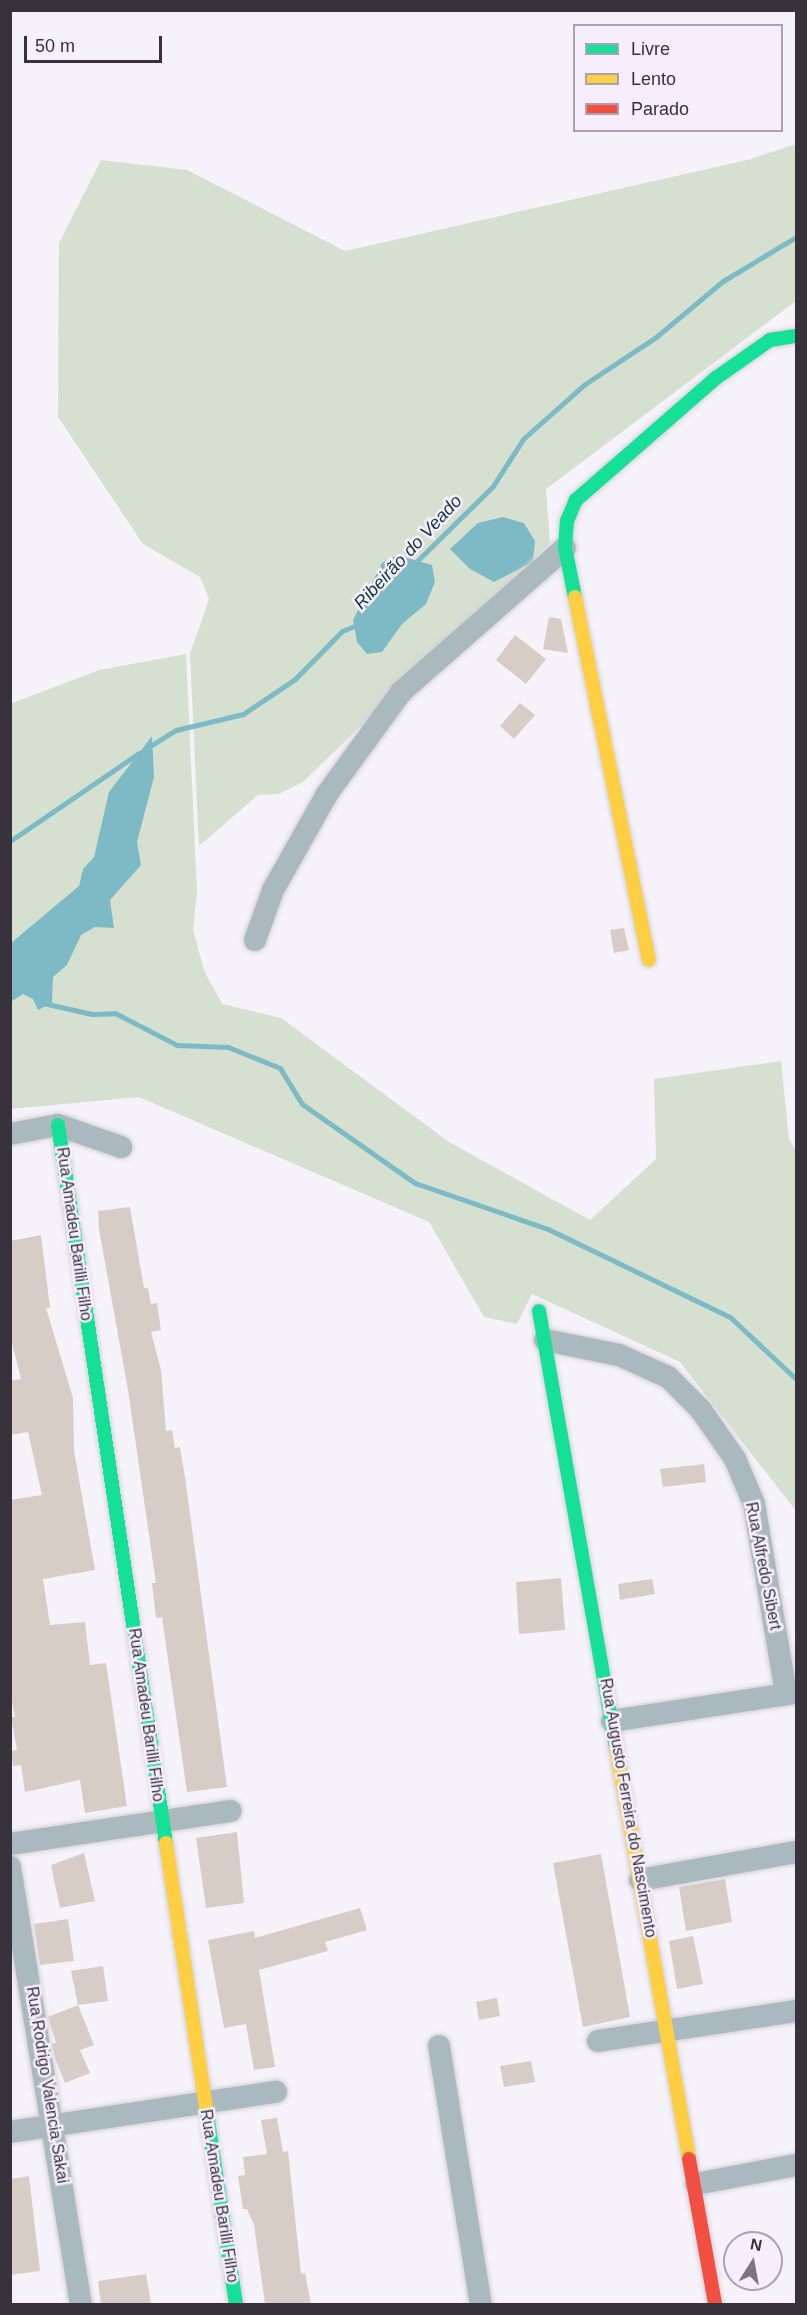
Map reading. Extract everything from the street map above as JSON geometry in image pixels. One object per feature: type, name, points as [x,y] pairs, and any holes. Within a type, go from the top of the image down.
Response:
[{"type":"street","points":[[649,960],[565,548],[567,521],[576,500],[716,378],[770,340],[796,336]]},
{"type":"street","points":[[255,940],[273,890],[327,794],[401,692],[565,548]]},
{"type":"street","points":[[10,1134],[58,1125],[121,1147]]},
{"type":"street","name":"Rua Amadeu Barilli Filho","points":[[58,1125],[236,2304]]},
{"type":"street","name":"Rua Augusto Ferreira do Nascimento","points":[[539,1311],[640,1880],[670,2032],[715,2304]]},
{"type":"street","name":"Rua Alfredo Sibert","points":[[545,1340],[619,1355],[668,1377],[701,1410],[729,1451],[754,1504],[791,1694]]},
{"type":"street","points":[[612,1721],[791,1694]]},
{"type":"street","points":[[10,1844],[231,1811]]},
{"type":"street","points":[[640,1880],[796,1852]]},
{"type":"street","name":"Rua Rodrigo Valencia Sakai","points":[[10,1867],[55,2127],[81,2304]]},
{"type":"street","points":[[598,2041],[670,2032],[796,2011]]},
{"type":"street","points":[[439,2046],[481,2304]]},
{"type":"street","points":[[10,2132],[276,2092]]},
{"type":"street","points":[[696,2184],[796,2165]]},
{"type":"green space","points":[[796,144],[796,301],[546,489],[550,543],[303,782],[279,794],[258,795],[199,846],[190,654],[209,599],[200,577],[143,544],[58,417],[59,243],[101,160],[187,170],[345,251],[747,160]]},
{"type":"green space","points":[[186,654],[197,892],[193,930],[204,970],[222,1004],[281,1018],[449,1142],[590,1220],[656,1159],[654,1079],[781,1061],[789,1139],[796,1151],[796,1511],[680,1362],[532,1294],[517,1324],[484,1317],[429,1222],[139,1097],[11,1109],[10,704],[99,670]]},
{"type":"water","points":[[503,517],[524,523],[535,541],[533,562],[494,582],[470,569],[450,549],[478,523]]},
{"type":"water","points":[[397,555],[432,565],[435,582],[426,604],[402,624],[382,652],[367,654],[357,642],[353,620],[382,563]]},
{"type":"water","points":[[152,736],[154,777],[137,842],[141,865],[110,900],[114,928],[95,927],[81,935],[67,965],[53,977],[52,1003],[38,1010],[33,999],[23,994],[12,1001],[11,943],[79,886],[83,869],[94,857],[109,792]]},
{"type":"building","points":[[549,617],[561,619],[568,653],[543,649]]},
{"type":"building","points":[[515,635],[546,659],[526,684],[496,660]]},
{"type":"building","points":[[520,703],[535,715],[514,739],[500,726]]},
{"type":"building","points":[[624,928],[629,950],[614,953],[610,930]]},
{"type":"building","points":[[130,1207],[144,1288],[148,1288],[151,1304],[157,1303],[161,1330],[151,1332],[161,1370],[166,1431],[172,1430],[175,1448],[180,1447],[227,1787],[187,1792],[162,1617],[156,1618],[152,1583],[156,1583],[128,1390],[99,1229],[98,1211]]},
{"type":"building","points":[[41,1235],[50,1308],[46,1308],[73,1398],[74,1451],[95,1570],[43,1579],[50,1625],[85,1622],[90,1665],[106,1663],[127,1806],[85,1813],[80,1780],[25,1792],[21,1765],[13,1766],[11,1751],[17,1750],[11,1717],[15,1717],[10,1690],[10,1500],[42,1495],[28,1432],[10,1435],[10,1381],[21,1379],[10,1335],[10,1241]]},
{"type":"building","points":[[704,1464],[706,1482],[663,1487],[660,1469]]},
{"type":"building","points":[[561,1578],[565,1630],[519,1634],[516,1582]]},
{"type":"building","points":[[652,1579],[655,1594],[620,1600],[618,1584]]},
{"type":"building","points":[[237,1832],[244,1903],[206,1908],[196,1838]]},
{"type":"building","points":[[84,1853],[95,1901],[60,1908],[51,1865]]},
{"type":"building","points":[[601,1854],[630,2017],[583,2027],[553,1863]]},
{"type":"building","points":[[725,1879],[732,1922],[686,1931],[679,1887]]},
{"type":"building","points":[[360,1908],[367,1930],[325,1942],[328,1951],[259,1970],[275,2067],[254,2070],[246,2024],[224,2028],[208,1940],[254,1931],[255,1938]]},
{"type":"building","points":[[68,1919],[74,1961],[40,1965],[34,1924]]},
{"type":"building","points":[[693,1936],[703,1984],[677,1989],[669,1941]]},
{"type":"building","points":[[103,1966],[108,2001],[78,2005],[71,1971]]},
{"type":"building","points":[[497,1998],[500,2016],[479,2020],[476,2002]]},
{"type":"building","points":[[78,2005],[94,2045],[80,2050],[90,2073],[65,2083],[55,2058],[52,2044],[56,2043],[48,2017]]},
{"type":"building","points":[[531,2061],[535,2082],[504,2087],[500,2066]]},
{"type":"building","points":[[277,2118],[283,2152],[288,2151],[301,2274],[305,2273],[311,2304],[265,2304],[254,2225],[247,2209],[243,2209],[238,2176],[245,2175],[243,2157],[267,2154],[261,2120]]},
{"type":"building","points":[[29,2176],[40,2271],[10,2275],[10,2179]]},
{"type":"building","points":[[146,2274],[151,2304],[101,2304],[98,2281]]},
{"type":"waterway","name":"Ribeirão do Veado","points":[[416,562],[493,486],[523,439],[585,384],[656,337],[723,281],[796,237]]},
{"type":"waterway","name":"Ribeirão do Veado","points":[[147,748],[176,730],[243,714],[295,679],[342,631],[359,624]]},
{"type":"waterway","name":"Ribeirão do Veado","points":[[10,841],[139,753]]},
{"type":"waterway","points":[[43,1003],[92,1014],[115,1013],[177,1045],[228,1047],[280,1068],[302,1104],[415,1183],[548,1229],[730,1317],[796,1379]]},
{"type":"traffic: fast","points":[[575,597],[565,548],[567,521],[576,500],[716,378],[770,340],[796,336]]},
{"type":"traffic: fast","points":[[58,1125],[166,1843]]},
{"type":"traffic: fast","points":[[539,1311],[616,1748]]},
{"type":"traffic: fast","points":[[206,2108],[236,2304]]},
{"type":"traffic: slow","points":[[575,597],[649,960]]},
{"type":"traffic: slow","points":[[616,1748],[689,2159]]},
{"type":"traffic: slow","points":[[166,1843],[206,2108]]},
{"type":"traffic: jam","points":[[689,2159],[715,2304]]}]
